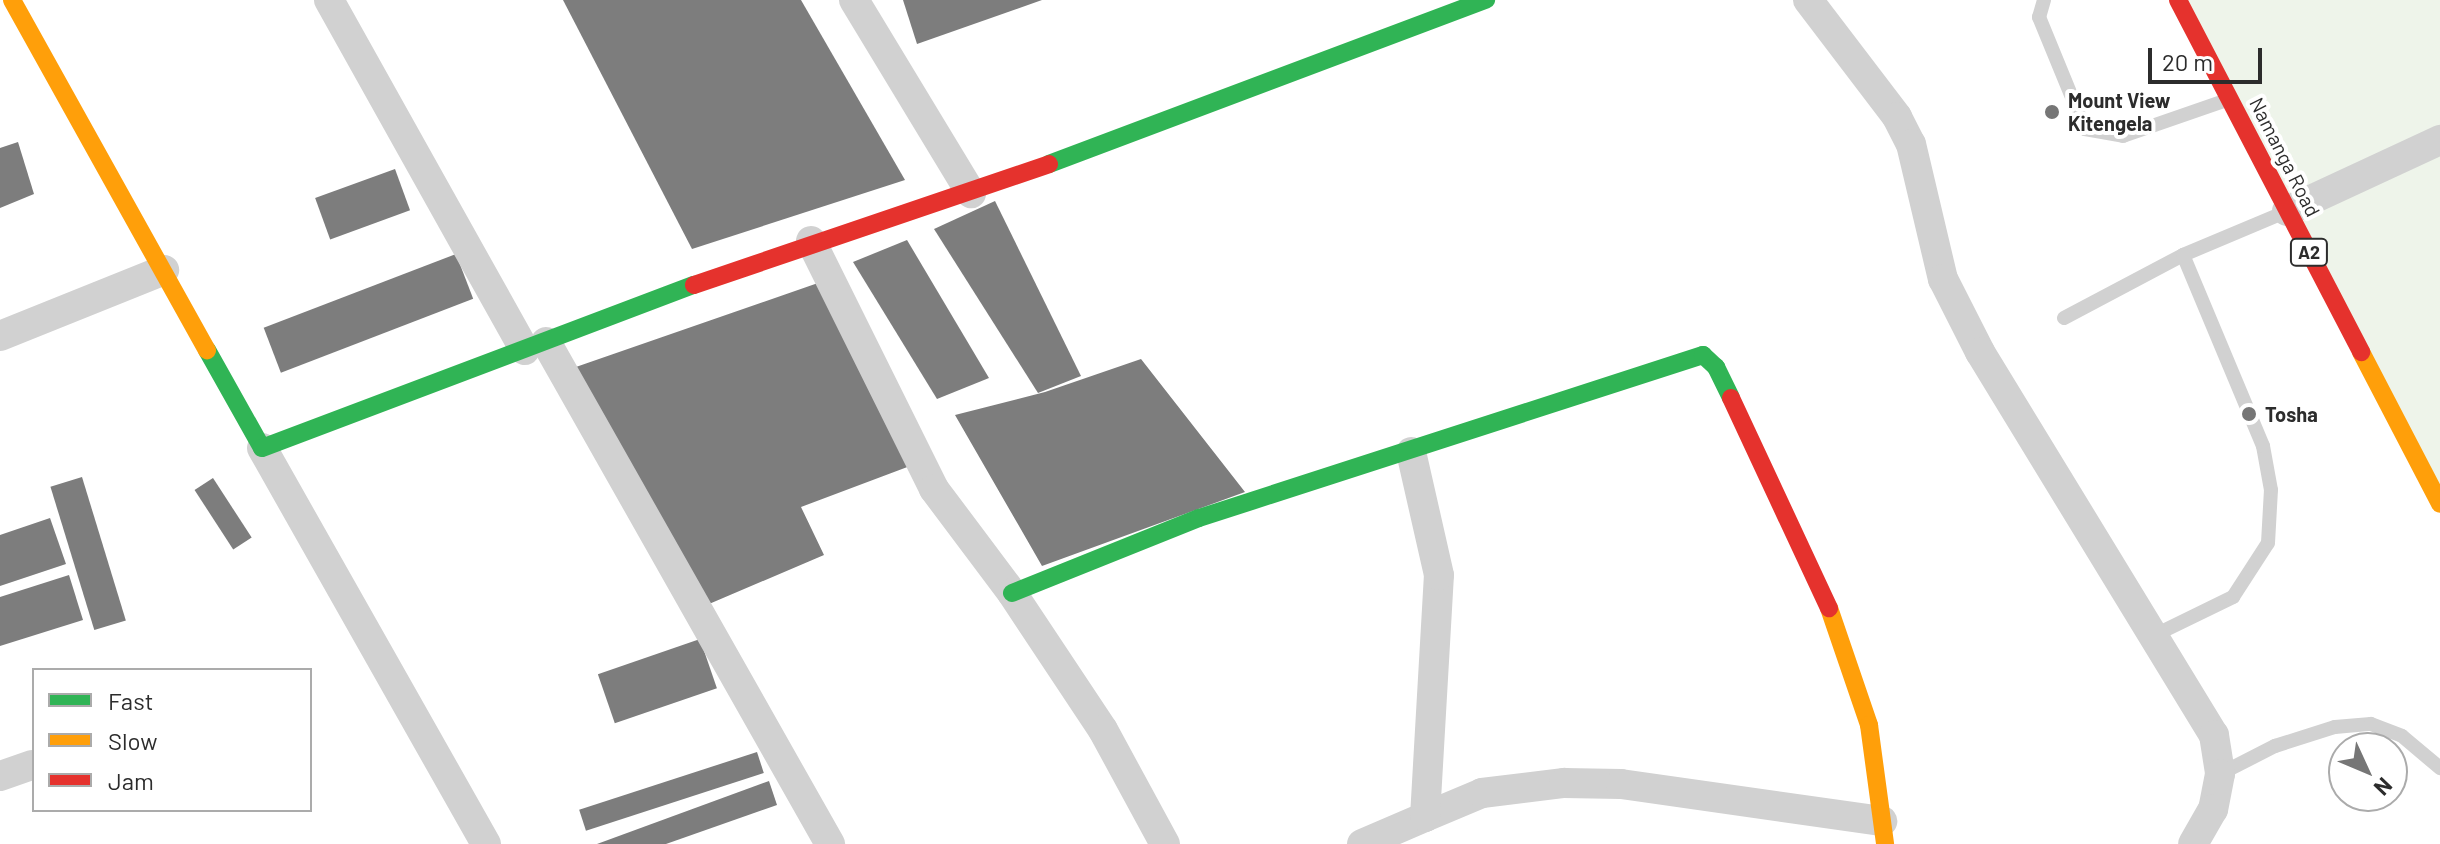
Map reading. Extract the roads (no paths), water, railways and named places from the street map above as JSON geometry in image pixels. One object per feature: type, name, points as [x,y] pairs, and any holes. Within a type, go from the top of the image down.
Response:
[{"type":"main road","points":[[12,0],[262,448],[811,241],[971,193],[1434,9],[1486,0]]},
{"type":"main road","name":"Namanga Road","points":[[2178,0],[2440,504]]},
{"type":"main road","points":[[1012,593],[1199,518],[1411,452],[1692,355],[1710,359],[1838,626],[1869,725],[1883,833]]},
{"type":"street","points":[[329,0],[830,844]]},
{"type":"street","points":[[854,0],[971,193]]},
{"type":"street","points":[[1808,0],[1897,117],[1911,144],[1943,279],[1980,352],[2214,735],[2220,774],[2213,809],[2193,844]]},
{"type":"street","points":[[2287,211],[2440,140]]},
{"type":"street","points":[[811,241],[934,489],[1012,593],[1103,730],[1165,844]]},
{"type":"street","points":[[0,336],[164,270]]},
{"type":"street","points":[[262,448],[486,844]]},
{"type":"street","points":[[1411,452],[1439,575],[1425,817]]},
{"type":"street","points":[[0,776],[32,765]]},
{"type":"street","points":[[1362,844],[1482,793],[1564,783],[1621,784],[1883,833]]},
{"type":"lane","points":[[2044,0],[2039,17],[2085,129],[2123,136],[2231,99]]},
{"type":"lane","points":[[2064,318],[2183,255],[2287,211]]},
{"type":"lane","points":[[2155,635],[2233,597],[2268,543],[2271,490],[2263,446],[2183,255]]},
{"type":"lane","points":[[2220,774],[2275,746],[2335,727],[2371,724],[2402,736],[2440,768]]},
{"type":"place","name":"Mount View Kitengela","points":[[2052,112]]},
{"type":"place","name":"Tosha","points":[[2249,414]]}]
